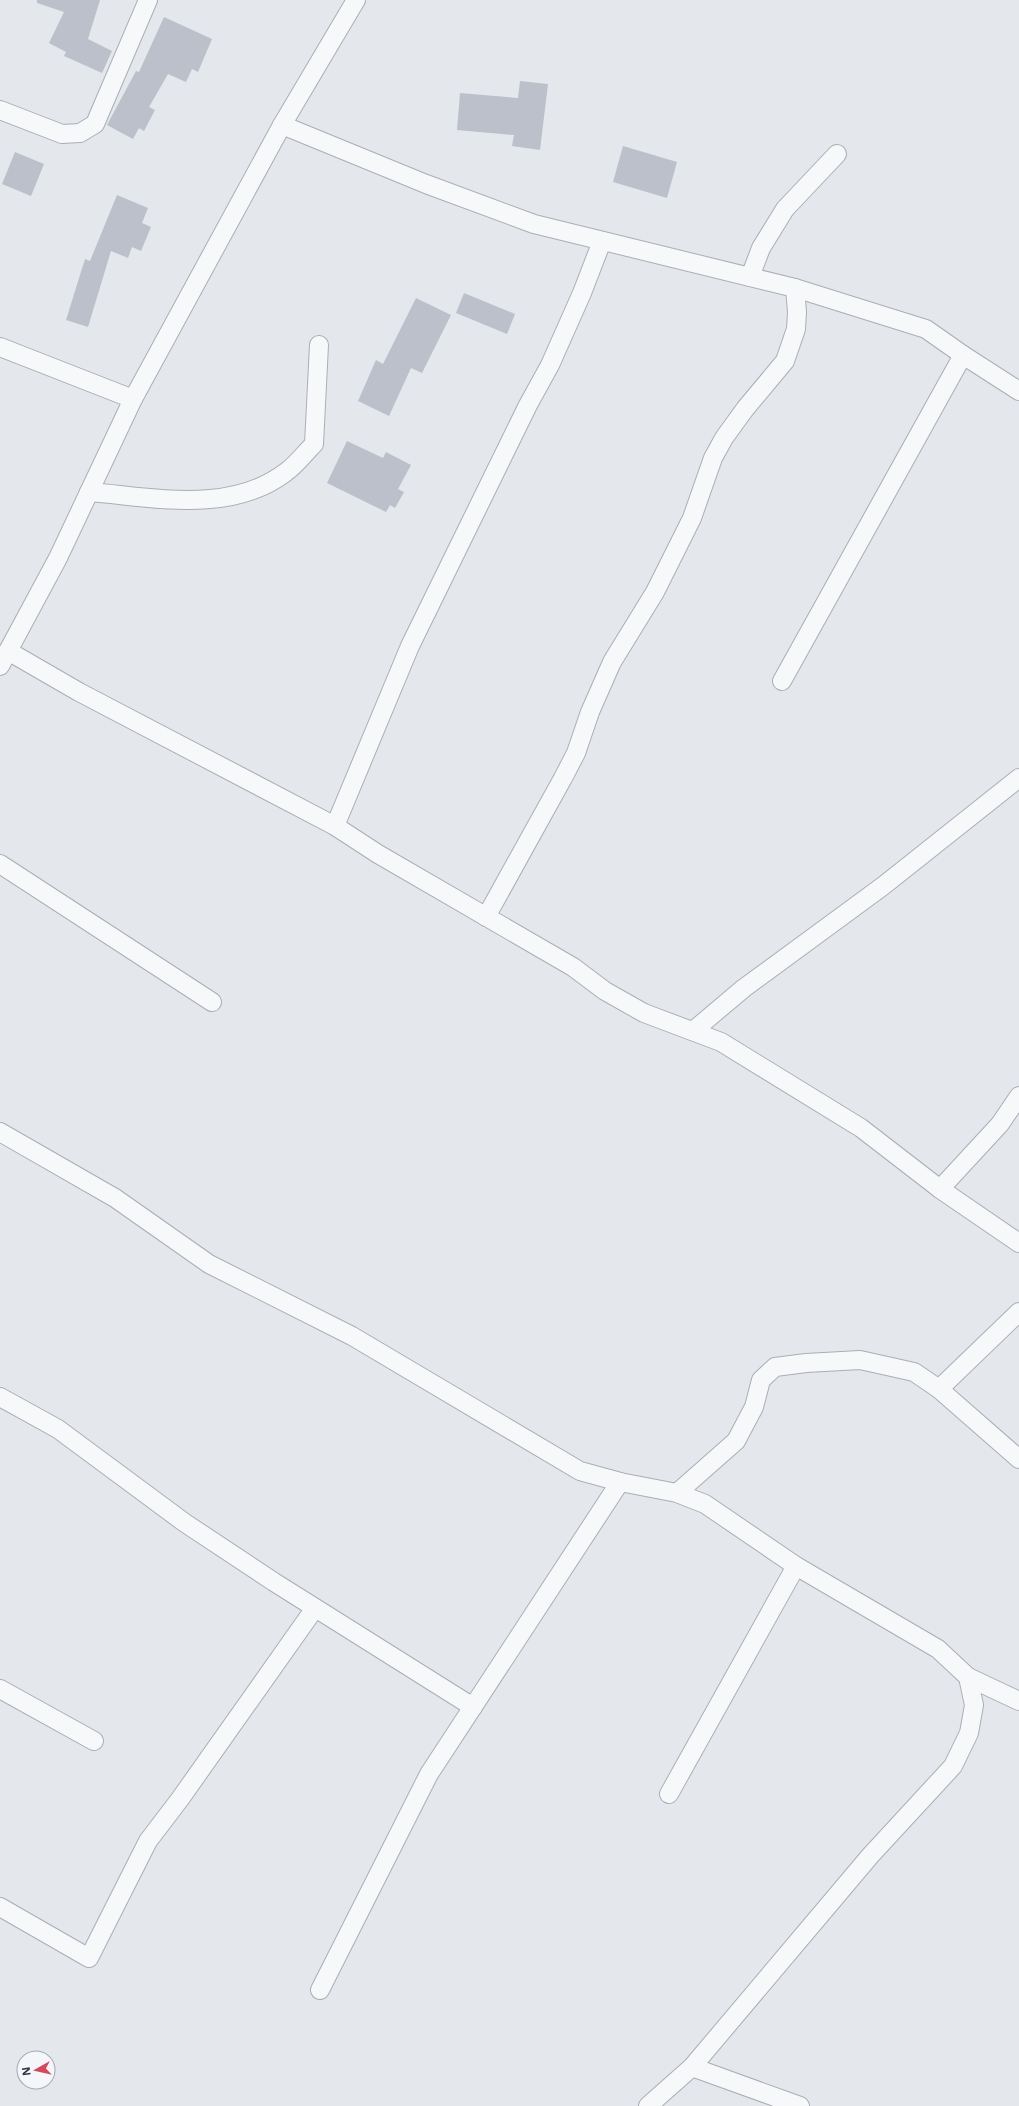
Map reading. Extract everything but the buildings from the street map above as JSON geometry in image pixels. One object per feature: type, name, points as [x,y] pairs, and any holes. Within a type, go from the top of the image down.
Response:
[{"type":"street","points":[[0,110],[62,134],[80,133],[94,124],[148,0]]},
{"type":"street","points":[[356,0],[282,125],[133,399],[58,558],[4,658],[86,696],[335,826],[573,968],[605,991],[644,1013],[721,1042],[861,1128],[940,1189],[1019,1243]]},
{"type":"street","points":[[282,125],[507,215],[534,224],[795,288],[926,329],[963,356],[1019,391]]},
{"type":"street","points":[[750,277],[761,248],[785,209],[837,154]]},
{"type":"street","points":[[335,826],[410,646],[528,405],[550,365],[582,293],[602,241]]},
{"type":"street","points":[[486,917],[566,772],[612,662],[654,592],[692,518],[705,479],[720,445],[745,409],[785,361],[796,329],[797,312],[795,288]]},
{"type":"street","points":[[89,492],[202,501],[252,491],[286,472],[314,444],[319,345]]},
{"type":"street","points":[[0,347],[133,399]]},
{"type":"street","points":[[782,681],[963,356]]},
{"type":"street","points":[[693,1031],[744,988],[883,886],[1019,778]]},
{"type":"street","points":[[0,864],[212,1002]]},
{"type":"street","points":[[940,1189],[1000,1124],[1019,1096]]},
{"type":"street","points":[[0,1132],[114,1198],[209,1264],[352,1336],[580,1471],[620,1482],[677,1493],[705,1504],[796,1566],[938,1649],[968,1677],[1019,1701]]},
{"type":"street","points":[[939,1389],[1019,1312]]},
{"type":"street","points":[[677,1493],[736,1441],[754,1407],[761,1380],[775,1367],[806,1363],[860,1360],[914,1372],[939,1389],[1019,1459]]},
{"type":"street","points":[[0,1397],[58,1429],[186,1523],[315,1608],[473,1707]]},
{"type":"street","points":[[320,1990],[429,1774],[620,1482]]},
{"type":"street","points":[[669,1794],[796,1566]]},
{"type":"street","points":[[0,1907],[89,1958],[148,1841],[180,1799],[315,1608]]},
{"type":"street","points":[[648,2106],[692,2067],[870,1856],[952,1766],[970,1733],[974,1705],[968,1677]]},
{"type":"street","points":[[0,1689],[94,1741]]},
{"type":"street","points":[[692,2067],[800,2106]]}]
